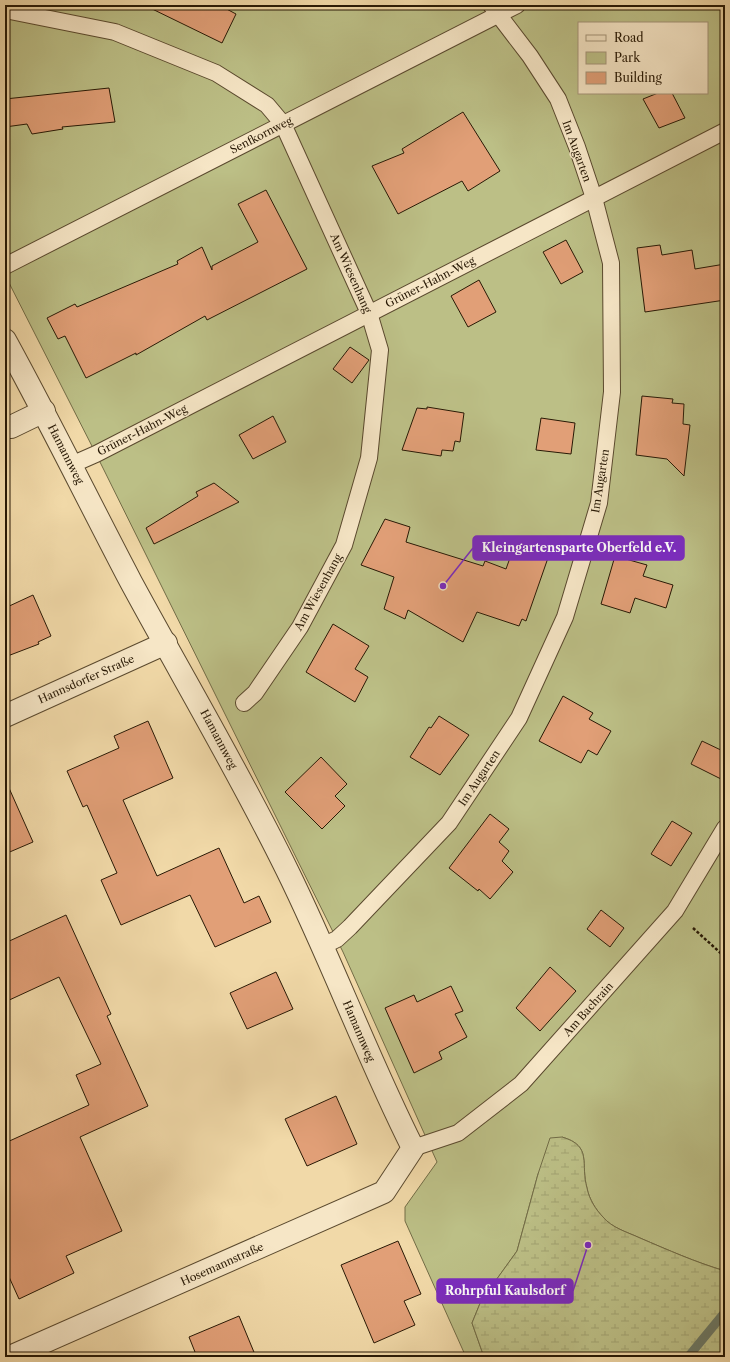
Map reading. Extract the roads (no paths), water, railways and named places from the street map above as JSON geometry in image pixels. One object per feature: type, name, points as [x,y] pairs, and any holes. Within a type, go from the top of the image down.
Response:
[{"type":"street","name":"Hamannweg","points":[[5,340],[44,411],[132,583],[212,725],[287,870],[323,946],[390,1103],[413,1148]]},
{"type":"street","points":[[5,425],[11,427],[44,411]]},
{"type":"street","name":"Hannsdorfer Straße","points":[[5,716],[166,643]]},
{"type":"street","name":"Hosemannstraße","points":[[10,1357],[384,1192],[413,1148]]},
{"type":"lane","name":"Senfkornweg","points":[[5,266],[283,124],[496,9],[517,5]]},
{"type":"lane","name":"Im Augarten","points":[[323,946],[337,939],[350,928],[448,823],[519,718],[565,617],[599,503],[612,392],[611,263],[594,198],[577,147],[558,100],[530,56],[496,9]]},
{"type":"lane","name":"Am Wiesenhang","points":[[5,10],[115,32],[216,73],[267,105],[283,124],[369,313],[380,350],[369,458],[344,545],[300,627],[256,693],[244,703]]},
{"type":"lane","name":"Grüner-Hahn-Weg","points":[[71,465],[96,454],[725,131]]},
{"type":"lane","name":"Am Bachrain","points":[[413,1148],[458,1133],[520,1084],[675,911],[725,828]]},
{"type":"waterway","points":[[688,1357],[725,1312]]},
{"type":"place","name":"Kleingartensparte Oberfeld e.V.","points":[[443,586]]},
{"type":"place","name":"Rohrpful Kaulsdorf","points":[[588,1245]]}]
